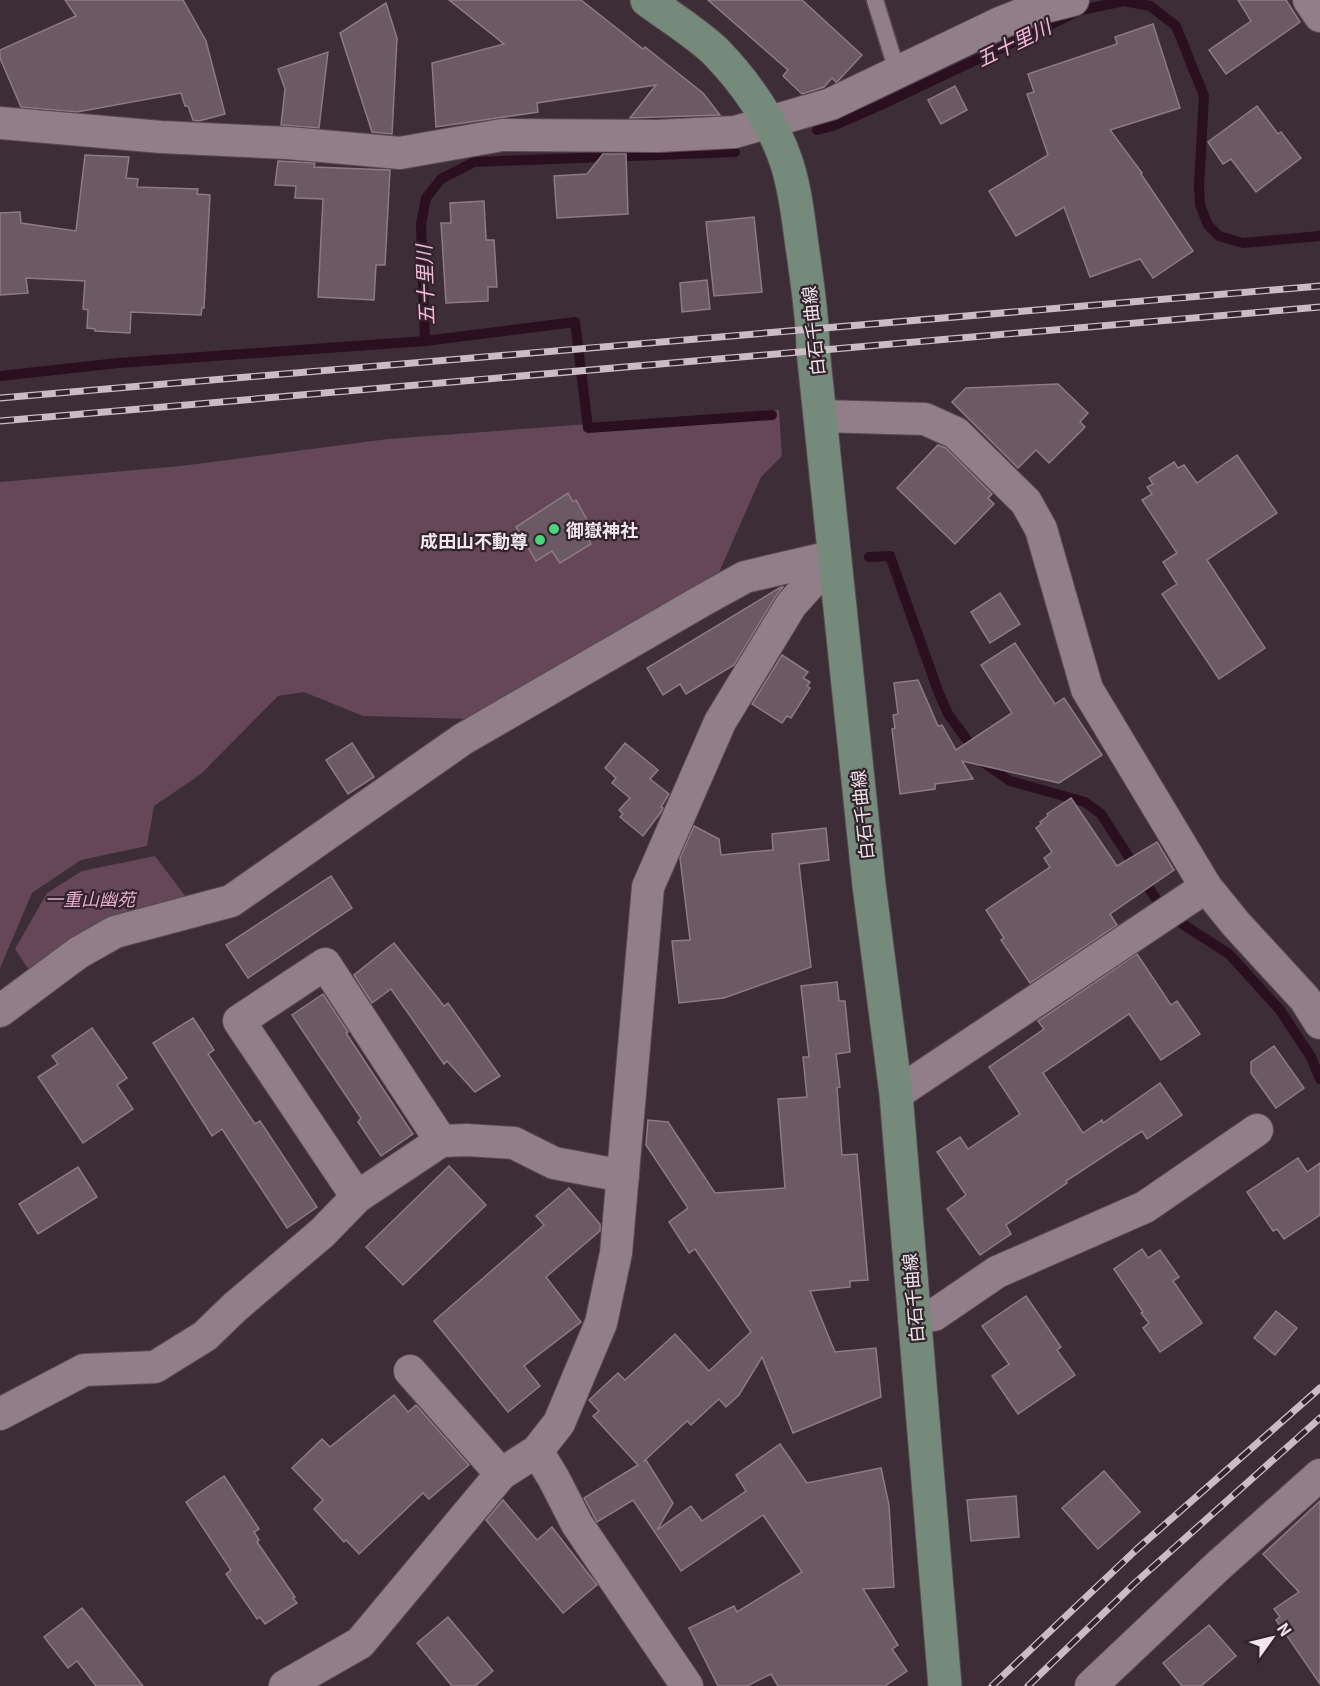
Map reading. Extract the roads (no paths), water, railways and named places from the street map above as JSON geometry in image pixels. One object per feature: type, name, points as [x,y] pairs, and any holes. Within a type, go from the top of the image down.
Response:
[{"type":"main road","name":"白石千曲線","points":[[647,0],[715,51],[745,86],[769,122],[787,164],[796,203],[813,328],[820,416],[869,885],[896,1094],[945,1686]]},
{"type":"street","points":[[0,123],[161,137],[288,143],[400,153],[502,135],[658,135],[735,132],[831,104],[1000,23],[1033,10],[1073,0]]},
{"type":"street","points":[[1309,0],[1320,16]]},
{"type":"street","points":[[820,416],[925,419],[956,434],[1026,502],[1041,529],[1087,689],[1206,887],[1236,924],[1305,999],[1320,1023]]},
{"type":"street","points":[[0,1011],[78,953],[115,932],[231,901],[463,739],[705,599],[746,578],[835,556]]},
{"type":"street","points":[[285,1686],[360,1643],[501,1474],[537,1451],[559,1423],[601,1323],[616,1253],[648,887],[720,722],[791,605],[835,556]]},
{"type":"street","points":[[896,1094],[1206,887]]},
{"type":"street","points":[[357,1197],[239,1021],[324,964],[441,1141]]},
{"type":"street","points":[[914,1318],[934,1315],[997,1272],[1146,1207],[1257,1130]]},
{"type":"street","points":[[0,1414],[84,1370],[155,1367],[205,1336],[235,1307],[322,1233],[357,1197],[441,1141],[514,1143],[554,1163],[623,1176]]},
{"type":"street","points":[[410,1371],[501,1474]]},
{"type":"street","points":[[537,1451],[577,1524],[687,1686]]},
{"type":"street","points":[[1091,1686],[1218,1566],[1320,1475]]},
{"type":"lane","points":[[875,0],[897,71]]},
{"type":"waterway","name":"五十里川","points":[[817,130],[833,126],[881,105],[1081,10],[1124,1],[1150,6],[1176,26],[1204,96],[1199,186],[1200,205],[1208,225],[1219,236],[1243,243],[1320,236]]},
{"type":"waterway","name":"五十里川","points":[[0,376],[118,363],[425,341],[421,224],[426,198],[441,179],[474,162],[735,152]]},
{"type":"waterway","points":[[425,341],[575,322],[588,428],[772,415]]},
{"type":"waterway","points":[[869,557],[890,556],[948,714],[984,763],[1010,781],[1085,802],[1101,814],[1158,902],[1181,923],[1229,954],[1280,1010],[1311,1057],[1320,1079]]},
{"type":"railway","points":[[0,398],[1320,286]]},
{"type":"railway","points":[[0,421],[1320,307]]},
{"type":"railway","points":[[992,1686],[1137,1549],[1320,1388]]},
{"type":"railway","points":[[1028,1686],[1136,1582],[1320,1418]]},
{"type":"place","name":"御嶽神社","points":[[554,529]]},
{"type":"place","name":"成田山不動尊","points":[[540,540]]},
{"type":"park label","name":"一重山幽苑","points":[[90,898]]}]
